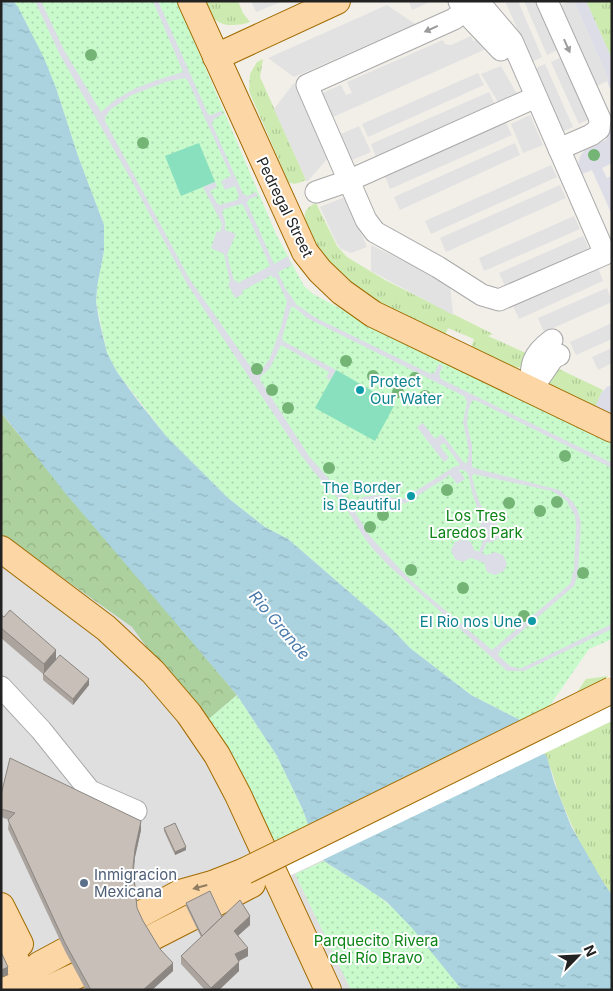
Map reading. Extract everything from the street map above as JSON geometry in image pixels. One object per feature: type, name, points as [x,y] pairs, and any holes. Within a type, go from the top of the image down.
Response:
[{"type":"main road","name":"Pedregal Street","points":[[191,1],[304,252],[320,272],[342,292],[373,314],[612,429]]},
{"type":"main road","points":[[216,57],[337,1]]},
{"type":"main road","points":[[1,549],[106,628],[153,672],[189,714],[217,755],[238,795],[328,990]]},
{"type":"main road","points":[[214,904],[249,877],[612,690]]},
{"type":"main road","points":[[137,916],[180,893],[212,884],[249,877],[612,708]]},
{"type":"main road","points":[[1,906],[30,984]]},
{"type":"main road","points":[[149,939],[192,917]]},
{"type":"main road","points":[[1,930],[30,984]]},
{"type":"main road","points":[[30,984],[39,965],[65,951]]},
{"type":"main road","points":[[30,984],[50,988],[78,975]]},
{"type":"lane","points":[[467,5],[454,19],[307,85],[366,220],[376,232],[438,267],[482,295],[499,300],[605,254],[495,1]]},
{"type":"lane","points":[[547,1],[600,119],[599,128],[591,135],[559,149]]},
{"type":"lane","points":[[467,5],[512,41]]},
{"type":"lane","points":[[467,5],[533,91]]},
{"type":"lane","points":[[283,207],[313,193],[348,181],[533,91]]},
{"type":"lane","points":[[531,389],[542,375],[556,347]]},
{"type":"lane","points":[[1,686],[41,730],[90,791],[136,811]]},
{"type":"shaded area","points":[[35,1],[41,1],[64,50],[101,112],[115,100],[136,88],[183,72],[153,1],[158,1],[208,114],[211,115],[221,111],[223,114],[214,119],[212,124],[243,194],[248,196],[256,192],[258,196],[249,199],[247,203],[274,264],[288,256],[292,267],[290,266],[278,272],[285,288],[297,305],[316,318],[431,374],[435,372],[439,364],[443,366],[439,374],[441,379],[612,463],[612,468],[477,401],[473,400],[471,403],[467,424],[472,445],[472,466],[559,490],[573,502],[581,523],[578,573],[574,586],[501,649],[498,655],[510,666],[520,669],[612,624],[612,629],[524,671],[507,671],[388,565],[363,536],[345,506],[301,455],[187,284],[133,183],[59,53]],"holes":[[[185,78],[188,81],[231,176],[221,181],[225,190],[235,186],[239,196],[237,200],[220,205],[210,191],[217,187],[215,182],[203,187],[222,224],[220,232],[217,231],[211,248],[224,254],[230,282],[228,284],[235,298],[243,294],[242,291],[272,275],[273,278],[276,278],[287,301],[281,327],[270,358],[263,368],[255,373],[189,278],[105,121],[105,117],[111,109],[132,95],[165,82]],[[243,205],[270,266],[238,283],[236,280],[234,281],[227,255],[236,234],[225,230],[222,212],[224,209]],[[291,307],[294,307],[307,318],[464,396],[467,402],[463,422],[469,451],[467,463],[464,463],[442,434],[435,439],[423,423],[417,427],[444,462],[449,458],[440,446],[444,443],[460,465],[403,499],[378,495],[363,497],[353,503],[348,501],[309,456],[260,380],[261,376],[270,368],[281,345],[329,372],[326,378],[330,380],[336,370],[283,341],[282,338]],[[459,470],[465,471],[468,474],[473,496],[483,522],[478,532],[483,541],[479,552],[474,550],[471,542],[463,539],[455,542],[451,550],[455,559],[463,562],[471,558],[484,563],[487,572],[495,575],[504,571],[507,564],[503,555],[495,552],[487,555],[482,553],[487,542],[498,539],[501,531],[497,523],[487,520],[477,496],[472,477],[473,474],[552,491],[566,500],[575,516],[574,569],[570,584],[492,650],[419,588],[400,569],[369,535],[354,510],[357,506],[369,500],[382,500],[397,504],[406,503],[450,475],[457,484],[465,479]]]},
{"type":"shaded area","points":[[251,1],[283,1],[256,12]]},
{"type":"shaded area","points":[[409,1],[432,1],[412,10]]},
{"type":"shaded area","points":[[505,1],[518,1],[542,57],[532,62]]},
{"type":"shaded area","points":[[524,1],[538,1],[559,49],[547,55]]},
{"type":"shaded area","points":[[574,1],[609,80],[597,86],[561,5]]},
{"type":"shaded area","points":[[574,1],[586,1],[612,59],[612,88],[610,89],[607,81],[609,80]]},
{"type":"shaded area","points":[[387,5],[415,24],[294,77],[268,58]]},
{"type":"shaded area","points":[[471,36],[473,41],[477,40],[486,49],[333,117],[322,93],[341,85],[346,95],[352,93],[347,82],[443,40],[445,44],[451,45]]},
{"type":"shaded area","points":[[562,57],[590,119],[579,124],[551,62]]},
{"type":"shaded area","points":[[545,64],[573,127],[562,132],[534,69]]},
{"type":"shaded area","points":[[501,66],[517,94],[498,102],[481,74]]},
{"type":"shaded area","points":[[478,73],[484,85],[368,137],[362,124]]},
{"type":"shaded area","points":[[294,83],[328,158],[307,182],[274,109]]},
{"type":"shaded area","points":[[489,92],[495,104],[376,157],[371,144]]},
{"type":"shaded area","points":[[530,115],[543,145],[523,153],[511,124]]},
{"type":"shaded area","points":[[506,123],[512,135],[390,189],[385,176]]},
{"type":"shaded area","points":[[359,126],[371,152],[352,160],[341,134]]},
{"type":"shaded area","points":[[612,126],[612,163],[602,168],[607,178],[612,176],[612,215],[592,170],[582,174],[578,165],[580,156],[585,150],[606,140]]},
{"type":"shaded area","points":[[515,143],[520,155],[400,210],[394,197]]},
{"type":"shaded area","points":[[551,165],[557,177],[431,234],[425,221]]},
{"type":"shaded area","points":[[560,185],[566,198],[446,252],[440,238]]},
{"type":"shaded area","points":[[345,197],[367,247],[351,253],[341,249],[336,242],[320,207]]},
{"type":"shaded area","points":[[574,216],[580,229],[484,271],[479,258]]},
{"type":"shaded area","points":[[583,236],[589,249],[505,286],[499,273]]},
{"type":"shaded area","points":[[371,245],[450,284],[453,315],[371,271]]},
{"type":"shaded area","points":[[598,268],[603,281],[519,319],[513,306]]},
{"type":"shaded area","points":[[607,288],[612,302],[544,332],[538,318]]},
{"type":"shaded area","points":[[612,323],[612,339],[576,355],[570,342]]},
{"type":"shaded area","points":[[612,348],[612,363],[598,370],[592,357]]},
{"type":"shaded area","points":[[608,386],[612,387],[612,417],[595,408],[601,393]]},
{"type":"shaded area","points":[[1,412],[237,695],[333,867],[362,885],[462,990],[1,990]]},
{"type":"green space","name":"Los Tres Laredos Park","points":[[13,1],[177,1],[276,234],[304,286],[313,294],[373,326],[612,441],[612,639],[589,649],[530,734],[520,720],[471,695],[410,648],[392,629],[288,539],[265,527],[228,498],[166,436],[117,372],[107,353],[96,302],[104,251],[104,225],[78,156],[56,88],[25,20]]},
{"type":"green space","points":[[205,1],[238,1],[243,13],[250,22],[235,25],[219,23],[211,14]]},
{"type":"green space","points":[[586,1],[612,1],[612,59]]},
{"type":"green space","points":[[263,59],[260,77],[306,180],[299,183],[294,184],[288,181],[249,91],[250,74],[257,62]]},
{"type":"green space","points":[[199,143],[215,182],[181,196],[165,156]]},
{"type":"green space","points":[[316,203],[337,246],[347,257],[385,280],[493,334],[488,336],[526,353],[522,367],[513,368],[471,348],[474,339],[448,328],[445,336],[386,309],[357,289],[327,261],[312,239],[307,227],[305,213],[306,210]]},
{"type":"green space","points":[[557,368],[603,390],[595,408],[551,386],[549,383]]},
{"type":"green space","points":[[336,370],[395,404],[375,441],[315,408]]},
{"type":"green space","points":[[1,412],[237,695],[203,724],[132,627],[1,534]]},
{"type":"green space","points":[[608,676],[612,685],[612,895],[577,837],[561,800],[547,759],[540,747],[586,679]]},
{"type":"green space","points":[[237,695],[277,756],[303,810],[317,850],[277,870],[203,724]]},
{"type":"green space","name":"Parquecito Rivera del Río Bravo","points":[[324,861],[371,891],[396,911],[426,943],[462,990],[351,990],[295,874]]},
{"type":"water","name":"Rio Grande","points":[[1,1],[13,1],[18,7],[44,58],[104,225],[104,251],[96,302],[107,353],[117,372],[166,436],[228,498],[265,527],[288,539],[392,629],[410,648],[471,695],[520,720],[547,757],[554,782],[571,826],[612,895],[612,990],[462,990],[412,928],[387,902],[324,861],[317,850],[303,810],[277,756],[237,695],[66,494],[1,412]]},
{"type":"pier","points":[[612,675],[612,721],[256,892],[239,859]]},
{"type":"building","points":[[10,610],[56,650],[44,664],[1,628],[1,615],[4,617]]},
{"type":"building","points":[[60,655],[89,679],[73,699],[43,674]]},
{"type":"building","name":"Inmigracion Mexicana","points":[[10,758],[141,821],[133,867],[137,908],[160,949],[173,963],[143,990],[91,990],[65,943],[8,820],[15,813],[1,809],[1,795]]},
{"type":"building","points":[[175,823],[186,847],[175,852],[164,828]]},
{"type":"building","points":[[210,891],[222,917],[202,936],[186,903]]},
{"type":"building","points":[[240,900],[250,916],[234,931],[248,948],[235,954],[239,962],[211,988],[181,956]]},
{"type":"building","points":[[1,952],[8,967],[1,970]]},
{"type":"place","name":"Protect Our Water","points":[[360,390]]},
{"type":"place","name":"The Border is Beautiful","points":[[411,496]]},
{"type":"place","name":"El Rio nos Une","points":[[532,621]]},
{"type":"place","name":"Inmigracion Mexicana","points":[[84,883]]}]
